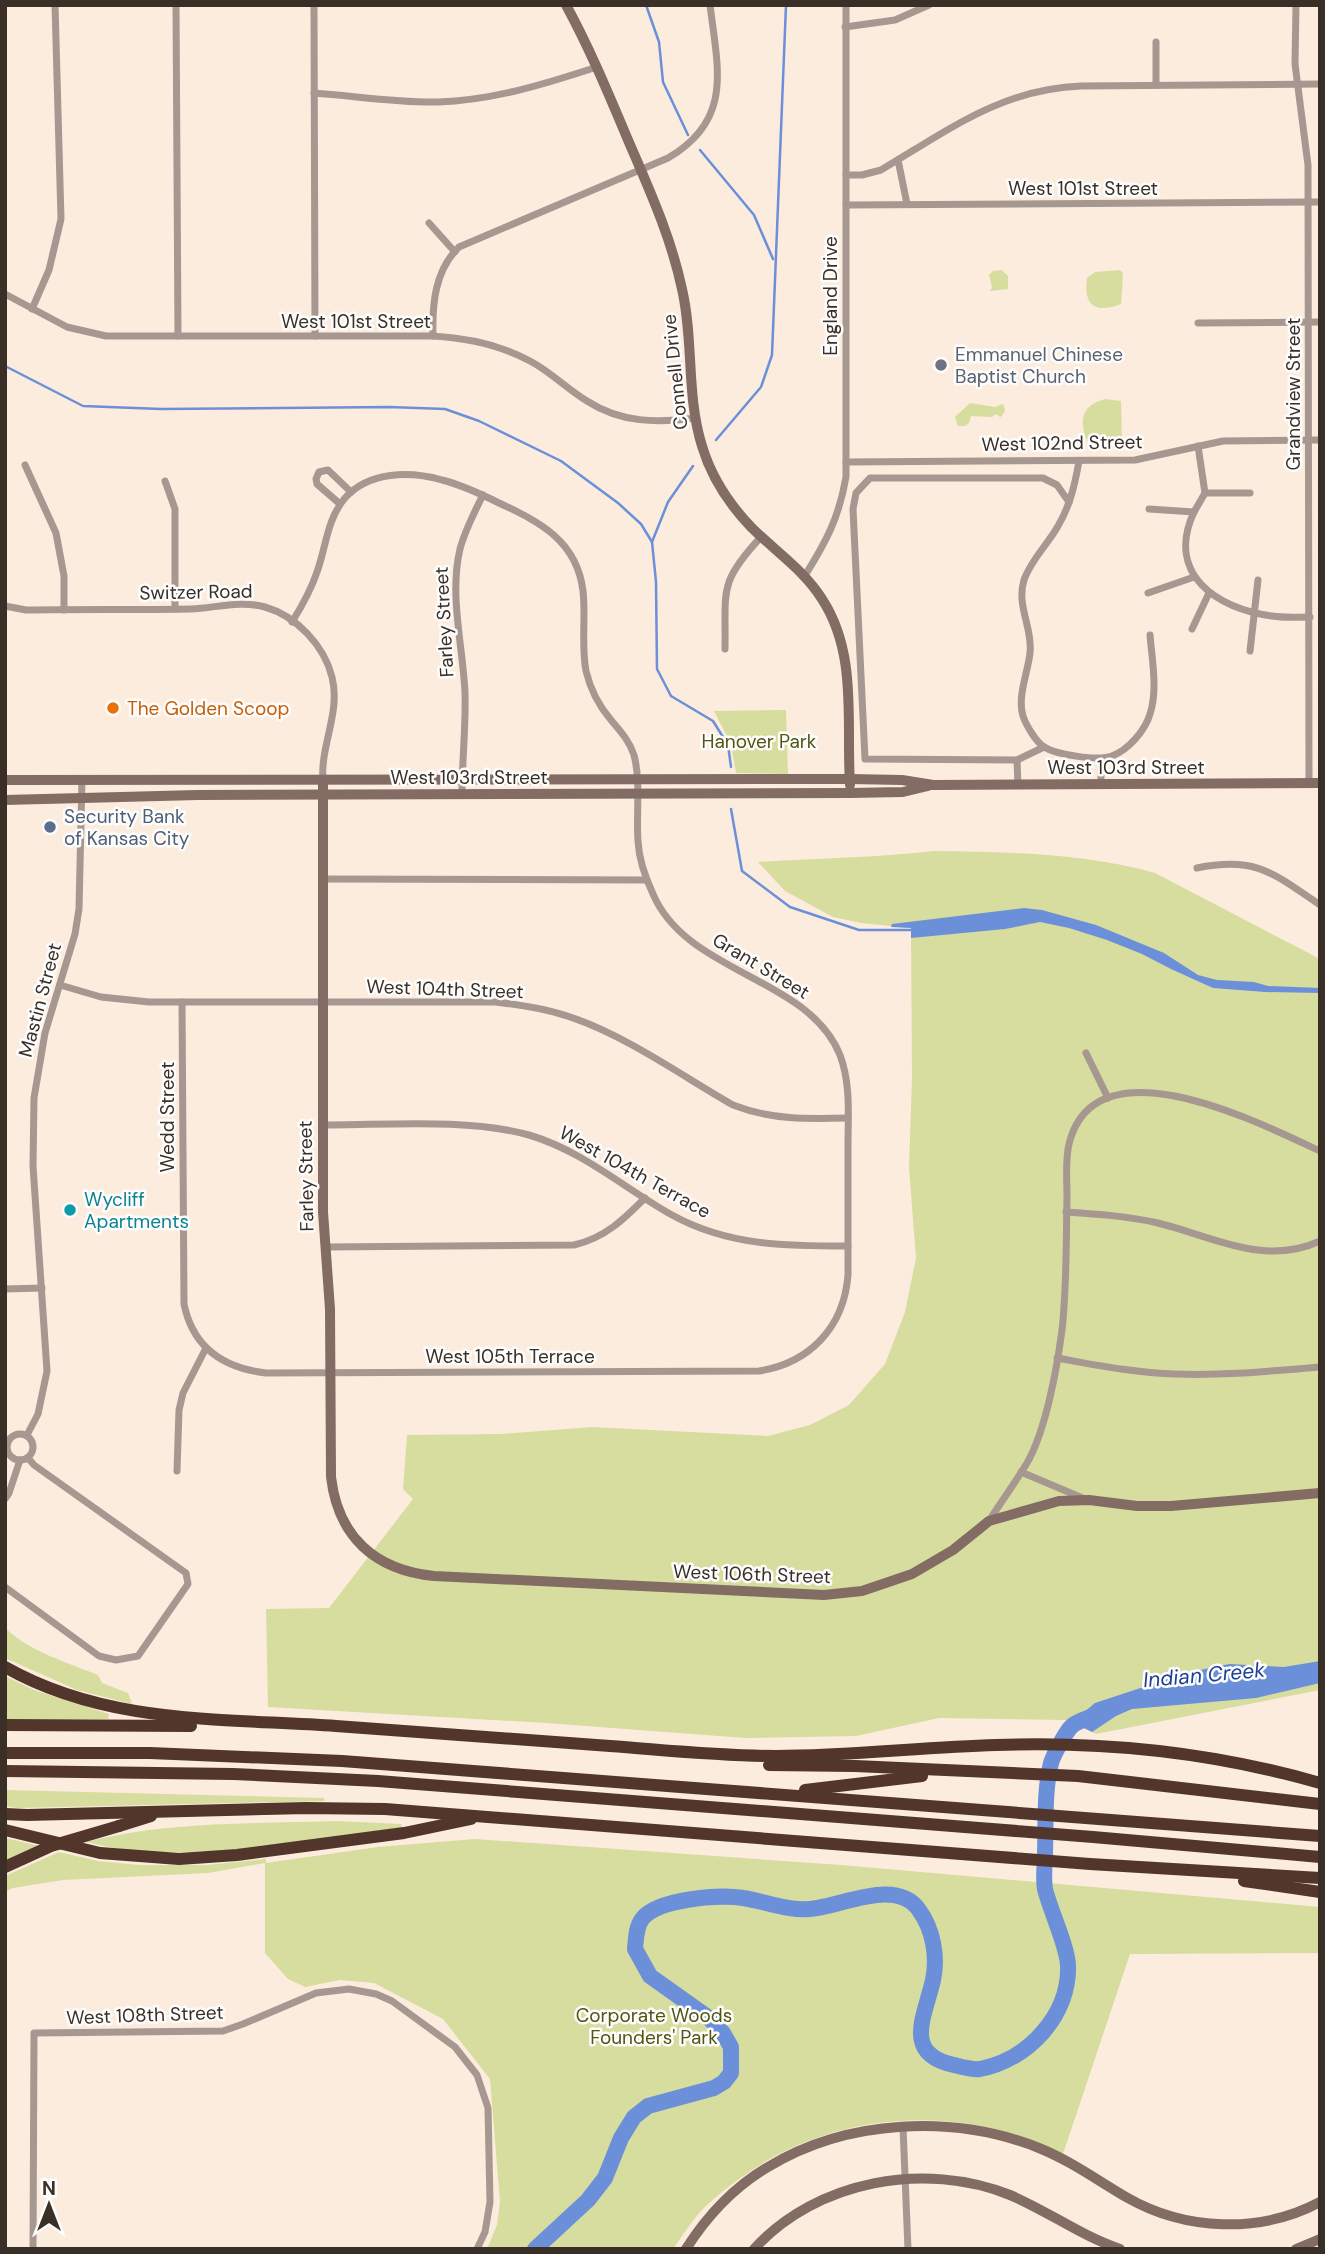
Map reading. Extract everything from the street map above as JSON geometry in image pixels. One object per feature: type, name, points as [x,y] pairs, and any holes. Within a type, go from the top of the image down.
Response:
[{"type":"highway","points":[[5,1667],[37,1684],[90,1703],[165,1717],[406,1730],[734,1756],[820,1756],[959,1746],[1041,1744],[1147,1750],[1217,1760],[1320,1783]]},
{"type":"highway","points":[[5,1725],[199,1726],[232,1720]]},
{"type":"highway","points":[[5,1753],[178,1754],[342,1760],[1320,1836]]},
{"type":"highway","points":[[734,1756],[762,1764],[1079,1776],[1317,1804]]},
{"type":"highway","points":[[5,1771],[309,1777],[972,1827],[1320,1857]]},
{"type":"highway","points":[[776,1793],[911,1777],[976,1773]]},
{"type":"highway","points":[[5,1814],[347,1808],[487,1816],[1090,1864],[1320,1878]]},
{"type":"highway","points":[[5,1867],[51,1846],[165,1812]]},
{"type":"highway","points":[[5,1830],[100,1853],[152,1858],[207,1858],[404,1833],[487,1816]]},
{"type":"highway","points":[[1154,1868],[1320,1892]]},
{"type":"street","points":[[32,309],[49,270],[61,219],[55,5]]},
{"type":"street","points":[[176,5],[177,336]]},
{"type":"street","points":[[314,5],[315,336]]},
{"type":"street","name":"Connell Drive","points":[[566,5],[597,66],[664,225],[687,315],[691,393],[707,461],[734,506],[761,537],[804,577],[823,600],[835,624],[847,667],[850,793]]},
{"type":"street","points":[[432,336],[432,303],[436,288],[450,256],[455,252],[483,237],[686,148],[709,121],[716,103],[717,88],[710,5]]},
{"type":"street","name":"England Drive","points":[[804,577],[835,524],[842,502],[846,462],[846,5]]},
{"type":"street","points":[[845,27],[895,20],[929,5]]},
{"type":"street","name":"Grandview Street","points":[[1296,5],[1295,64],[1307,155],[1310,713],[1314,783]]},
{"type":"street","points":[[1156,42],[1156,85]]},
{"type":"street","points":[[314,93],[409,102],[467,100],[527,89],[597,66]]},
{"type":"street","points":[[846,175],[872,173],[992,106],[1020,94],[1064,86],[1320,84]]},
{"type":"street","points":[[898,160],[907,204]]},
{"type":"street","name":"West 101st Street","points":[[846,205],[1320,202]]},
{"type":"street","points":[[429,223],[455,252]]},
{"type":"street","name":"West 101st Street","points":[[5,294],[53,321],[89,333],[121,336],[432,336],[485,342],[510,351],[550,373],[587,401],[617,415],[646,421],[695,418]]},
{"type":"street","points":[[1198,323],[1320,322]]},
{"type":"street","name":"West 102nd Street","points":[[846,462],[1135,460],[1223,442],[1320,440]]},
{"type":"street","points":[[1198,446],[1206,484],[1205,493],[1189,522],[1186,547],[1194,578],[1222,601],[1254,612],[1272,617],[1310,617]]},
{"type":"street","points":[[927,461],[928,477]]},
{"type":"street","points":[[1079,461],[1069,502],[1058,526],[1029,570],[1022,595],[1031,650],[1024,689],[1023,716],[1044,747],[1101,759],[1114,756],[1134,740],[1150,715],[1154,699],[1150,635]]},
{"type":"street","points":[[25,464],[56,533],[62,565],[64,610]]},
{"type":"street","points":[[292,622],[317,573],[328,530],[340,504],[351,492],[335,474],[328,470],[320,471],[317,484],[340,504]]},
{"type":"street","name":"Grant Street","points":[[351,492],[382,477],[412,473],[454,483],[549,529],[565,544],[573,557],[583,591],[586,670],[599,704],[630,746],[635,759],[638,841],[647,880],[663,911],[692,943],[802,1009],[828,1033],[841,1059],[846,1077],[848,1118],[847,1287],[835,1322],[815,1347]]},
{"type":"street","name":"West 102nd Street","points":[[859,645],[853,509],[856,493],[870,478],[1043,478],[1057,485],[1069,502]]},
{"type":"street","points":[[165,481],[174,509],[175,609]]},
{"type":"street","points":[[1205,493],[1250,493]]},
{"type":"street","name":"Farley Street","points":[[462,795],[465,697],[456,589],[457,567],[466,531],[483,495]]},
{"type":"street","points":[[1149,509],[1194,512]]},
{"type":"street","points":[[725,649],[723,613],[727,584],[744,555],[761,537]]},
{"type":"street","points":[[1309,569],[1320,569]]},
{"type":"street","points":[[1148,593],[1194,578]]},
{"type":"street","points":[[1250,651],[1258,580]]},
{"type":"street","points":[[1192,629],[1209,593]]},
{"type":"street","name":"Switzer Road","points":[[5,606],[26,610],[198,609],[234,603],[279,612],[306,631],[316,643],[332,675],[335,708],[322,766],[323,781]]},
{"type":"street","points":[[843,647],[859,645],[865,759],[1017,760],[1044,747]]},
{"type":"street","points":[[1310,713],[1320,714]]},
{"type":"street","points":[[1101,759],[1101,785]]},
{"type":"street","points":[[1017,760],[1018,785]]},
{"type":"street","name":"Mastin Street","points":[[27,1435],[38,1414],[47,1371],[32,1141],[34,1098],[45,1033],[75,934],[79,909],[82,779]]},
{"type":"street","name":"West 103rd Street","points":[[5,780],[849,779],[902,780],[933,785],[1314,783]]},
{"type":"street","name":"Farley Street","points":[[323,781],[323,1212],[330,1297],[331,1477],[335,1502],[351,1534],[374,1557]]},
{"type":"street","name":"West 103rd Street","points":[[5,800],[198,795],[850,793],[903,792],[933,785]]},
{"type":"street","points":[[1197,868],[1235,863],[1258,867],[1275,874],[1320,905]]},
{"type":"street","points":[[323,879],[647,880]]},
{"type":"street","name":"West 104th Street","points":[[60,985],[122,1001],[495,1002],[548,1010],[594,1026],[733,1105],[751,1112],[793,1119],[848,1118]]},
{"type":"street","name":"Wedd Street","points":[[182,1002],[183,1296],[191,1328],[206,1348]]},
{"type":"street","points":[[1086,1053],[1108,1098]]},
{"type":"street","points":[[989,1521],[1028,1461],[1043,1420],[1057,1358],[1065,1298],[1068,1158],[1073,1132],[1089,1110],[1098,1102],[1120,1093],[1143,1091],[1200,1104],[1264,1125],[1320,1151]]},
{"type":"street","name":"West 104th Terrace","points":[[323,1125],[463,1125],[529,1135],[580,1156],[695,1226],[745,1242],[779,1246],[848,1246]]},
{"type":"street","points":[[326,1247],[574,1245],[607,1233],[646,1198]]},
{"type":"street","points":[[1066,1212],[1139,1219],[1256,1251],[1288,1250],[1320,1241]]},
{"type":"street","points":[[5,1289],[42,1289]]},
{"type":"street","name":"West 105th Terrace","points":[[206,1348],[223,1362],[266,1373],[759,1371],[786,1365],[815,1347]]},
{"type":"street","points":[[177,1471],[179,1410],[183,1393],[206,1348]]},
{"type":"street","points":[[1057,1358],[1131,1371],[1173,1374],[1251,1373],[1320,1367]]},
{"type":"street","points":[[5,1499],[24,1459],[33,1446],[27,1435],[14,1434],[6,1444],[8,1453],[24,1459],[34,1465],[186,1573],[188,1584],[138,1656],[116,1660],[99,1656],[5,1587]]},
{"type":"street","points":[[1021,1472],[1089,1500]]},
{"type":"street","name":"West 106th Street","points":[[374,1557],[398,1570],[434,1576],[824,1595],[862,1591],[912,1574],[953,1550],[989,1521],[1059,1501],[1089,1500],[1137,1506],[1171,1506],[1320,1493]]},
{"type":"street","name":"West 108th Street","points":[[33,2249],[34,2033],[223,2031],[316,1993],[334,1990],[358,1990],[392,2001],[455,2048],[477,2075],[488,2108],[490,2202],[485,2232],[477,2249]]},
{"type":"street","points":[[904,2127],[908,2249]]},
{"type":"street","points":[[686,2249],[716,2209],[766,2167],[830,2139],[904,2127],[961,2129],[1017,2140],[1081,2168],[1140,2205],[1193,2221],[1238,2224],[1263,2222],[1320,2202]]},
{"type":"street","points":[[754,2249],[790,2219],[824,2199],[865,2185],[905,2179],[952,2180],[988,2188],[1024,2202],[1070,2227],[1120,2249]]},
{"type":"street","points":[[1296,2249],[1320,2239]]},
{"type":"green space","points":[[1002,270],[1008,276],[1008,289],[990,291],[992,287],[989,275],[993,271]]},
{"type":"green space","points":[[1120,270],[1123,273],[1121,304],[1105,308],[1093,305],[1087,295],[1087,278],[1095,272]]},
{"type":"green space","points":[[1105,399],[1121,401],[1122,441],[1087,441],[1083,427],[1084,415],[1091,406]]},
{"type":"green space","points":[[970,403],[995,407],[1003,404],[1005,411],[1001,417],[996,414],[992,417],[971,416],[969,423],[958,426],[955,417]]},
{"type":"green space","name":"Hanover Park","points":[[786,710],[788,774],[736,773],[731,744],[714,711]]},
{"type":"green space","points":[[933,851],[1017,853],[1073,858],[1155,873],[1320,959],[1320,1690],[1096,1734],[1067,1720],[939,1718],[856,1736],[745,1738],[268,1707],[266,1609],[329,1608],[413,1499],[403,1489],[407,1435],[501,1434],[592,1427],[768,1436],[810,1425],[849,1405],[885,1364],[905,1312],[916,1258],[909,1168],[912,1078],[911,928],[833,917],[785,891],[758,862]]},
{"type":"green space","points":[[5,1628],[37,1650],[98,1675],[102,1683],[128,1693],[132,1704],[77,1690],[5,1658]]},
{"type":"green space","points":[[5,1676],[34,1690],[109,1714],[108,1719],[5,1720]]},
{"type":"green space","points":[[5,1790],[324,1798],[325,1801],[17,1808],[5,1806]]},
{"type":"green space","points":[[336,1821],[401,1824],[402,1828],[202,1852],[123,1849],[86,1842],[147,1830],[179,1827]]},
{"type":"green space","points":[[5,1838],[40,1846],[5,1862]]},
{"type":"green space","name":"Corporate Woods Founders' Park","points":[[475,1839],[841,1865],[1320,1907],[1320,1953],[1130,1954],[1063,2154],[1023,2137],[982,2126],[940,2121],[897,2121],[855,2127],[814,2139],[775,2156],[739,2179],[699,2213],[673,2249],[487,2249],[497,2225],[500,2202],[490,2079],[443,2019],[374,1983],[340,1980],[305,1987],[288,1979],[265,1953],[265,1863],[208,1873],[63,1880],[13,1888],[5,1892],[5,1876],[59,1852],[98,1861],[140,1865],[207,1865],[266,1859],[266,1863],[378,1847]]},
{"type":"water","points":[[1024,908],[1042,910],[1096,925],[1164,953],[1198,975],[1268,986],[1320,988],[1320,993],[1213,988],[1107,940],[1040,922],[1005,929],[911,938],[911,928],[891,927],[892,924]]},
{"type":"water","points":[[1320,1661],[1320,1683],[1256,1698],[1132,1709],[1092,1732],[1072,1722],[1095,1703],[1186,1673],[1229,1664],[1284,1667]]},
{"type":"waterway","points":[[646,5],[659,42],[663,82],[688,135]]},
{"type":"waterway","points":[[716,440],[761,387],[772,355],[786,5]]},
{"type":"waterway","points":[[700,150],[754,215],[773,259]]},
{"type":"waterway","points":[[5,366],[83,406],[161,409],[445,409],[479,421],[561,461],[618,503],[641,524],[652,542],[656,582],[657,669],[671,696],[713,721],[728,745],[731,767]]},
{"type":"waterway","points":[[652,542],[668,502],[693,466]]},
{"type":"waterway","points":[[731,809],[742,871],[790,907],[859,930],[913,930]]},
{"type":"waterway","name":"Indian Creek","points":[[535,2249],[588,2200],[605,2178],[621,2138],[634,2117],[648,2106],[714,2088],[724,2082],[731,2073],[731,2047],[723,2033],[709,2018],[650,1976],[635,1949],[640,1922],[650,1912],[661,1907],[690,1900],[733,1897],[793,1909],[810,1909],[867,1896],[897,1896],[909,1900],[919,1910],[933,1943],[933,1980],[921,2032],[922,2043],[928,2052],[938,2060],[980,2069],[1014,2056],[1043,2032],[1062,2001],[1068,1965],[1044,1885],[1047,1785],[1054,1755],[1069,1729],[1096,1715]]},
{"type":"place","name":"Emmanuel Chinese Baptist Church","points":[[941,365]]},
{"type":"place","name":"The Golden Scoop","points":[[113,708]]},
{"type":"place","name":"Security Bank of Kansas City","points":[[50,827]]},
{"type":"place","name":"Wycliff Apartments","points":[[70,1210]]}]
